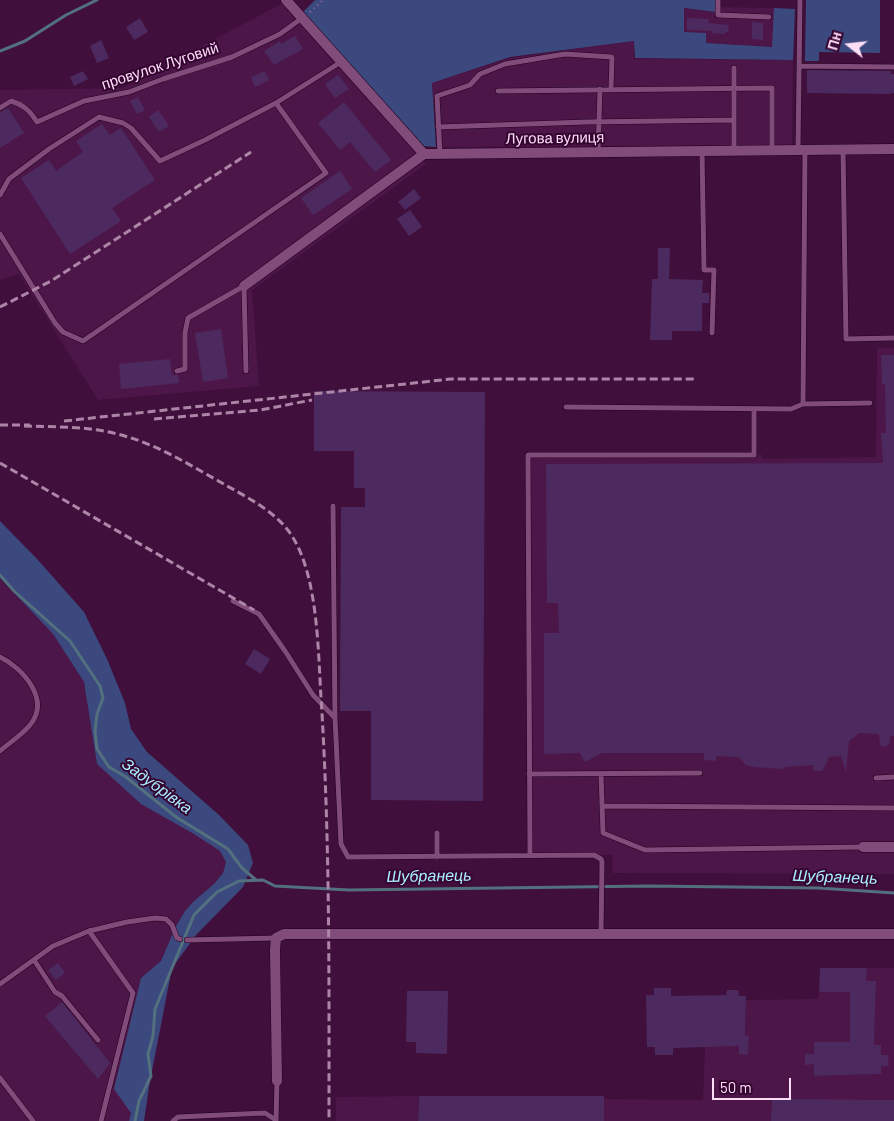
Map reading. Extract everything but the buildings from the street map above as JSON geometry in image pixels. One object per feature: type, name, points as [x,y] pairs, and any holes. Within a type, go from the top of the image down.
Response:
[{"type":"street","points":[[244,286],[424,154],[286,0]]},
{"type":"street","name":"Лугова вулиця","points":[[424,154],[894,148]]},
{"type":"street","points":[[864,846],[894,846]]},
{"type":"street","points":[[277,1081],[276,938],[284,934],[894,934]]},
{"type":"lane","points":[[718,0],[718,15],[769,17]]},
{"type":"lane","points":[[800,0],[802,404]]},
{"type":"lane","name":"провулок Луговий","points":[[0,108],[11,101],[21,104],[29,110],[37,122],[84,101],[129,92],[163,78],[232,56],[280,34],[302,18]]},
{"type":"lane","points":[[440,154],[437,96],[470,85],[480,74],[505,64],[565,54],[612,57],[611,89]]},
{"type":"lane","points":[[0,195],[9,179],[49,149],[99,118],[123,123],[131,128],[160,161],[276,103],[341,61]]},
{"type":"lane","points":[[799,66],[894,67]]},
{"type":"lane","points":[[734,68],[734,150]]},
{"type":"lane","points":[[498,92],[600,89],[772,88],[772,150]]},
{"type":"lane","points":[[598,152],[600,89]]},
{"type":"lane","points":[[0,234],[55,323],[63,332],[83,341],[326,173],[276,103]]},
{"type":"lane","points":[[438,128],[734,120]]},
{"type":"lane","points":[[843,149],[846,339],[894,338]]},
{"type":"lane","points":[[702,151],[704,270],[714,270],[712,333]]},
{"type":"lane","points":[[177,371],[185,370],[185,333],[188,318],[244,286],[246,371]]},
{"type":"lane","points":[[566,407],[791,409],[802,404],[870,402]]},
{"type":"lane","points":[[530,854],[528,455],[754,455],[754,409]]},
{"type":"lane","points":[[333,506],[335,718],[341,844],[348,857],[594,854],[601,859],[602,870],[601,934]]},
{"type":"lane","points":[[233,601],[259,614],[313,695],[335,718]]},
{"type":"lane","points":[[0,657],[9,661],[31,682],[36,700],[36,713],[30,725],[0,751]]},
{"type":"lane","points":[[529,774],[700,773]]},
{"type":"lane","points":[[601,774],[603,833],[645,850],[864,846]]},
{"type":"lane","points":[[876,778],[894,777]]},
{"type":"lane","points":[[602,806],[894,808]]},
{"type":"lane","points":[[437,833],[438,856]]},
{"type":"lane","points":[[0,984],[53,946],[89,932],[127,922],[155,918],[166,920],[172,925],[177,938],[180,939]]},
{"type":"lane","points":[[89,932],[133,993],[101,1121]]},
{"type":"lane","points":[[187,940],[276,938]]},
{"type":"lane","points":[[34,960],[55,992],[62,996],[98,1040]]},
{"type":"lane","points":[[0,1078],[33,1121]]},
{"type":"lane","points":[[276,1120],[277,1081]]},
{"type":"lane","points":[[173,1121],[178,1117],[265,1113],[276,1108]]},
{"type":"lane","points":[[265,1113],[276,1120]]},
{"type":"path","points":[[302,18],[323,0]]},
{"type":"shaded area","points":[[315,0],[715,0],[716,12],[684,8],[684,32],[706,33],[706,43],[772,47],[774,8],[795,9],[793,60],[635,58],[634,41],[510,57],[432,83],[436,147],[423,146],[303,12]]},
{"type":"shaded area","points":[[806,0],[880,0],[880,53],[819,52],[819,61],[805,61]]},
{"type":"shaded area","points":[[283,3],[426,164],[252,290],[259,386],[98,400],[19,274],[0,280],[0,90],[123,88]]},
{"type":"shaded area","points":[[715,7],[774,8],[773,47],[705,43],[684,32],[684,8],[715,12]]},
{"type":"shaded area","points":[[634,41],[634,59],[793,60],[792,145],[437,147],[432,83],[510,58]]},
{"type":"shaded area","points":[[877,348],[894,348],[894,874],[613,873],[612,855],[530,854],[528,455],[762,455],[763,459],[876,457]]},
{"type":"shaded area","points":[[0,521],[84,612],[107,659],[125,703],[131,729],[147,752],[219,815],[248,845],[253,863],[243,887],[197,934],[172,968],[144,1121],[129,1121],[131,1113],[114,1089],[141,978],[161,961],[176,926],[185,911],[214,884],[223,873],[226,862],[220,851],[141,804],[97,764],[84,682],[53,634],[0,578]]},
{"type":"shaded area","points":[[0,579],[53,634],[84,682],[97,764],[220,851],[226,862],[223,873],[214,884],[185,911],[176,926],[161,961],[141,978],[129,1121],[0,1121]]},
{"type":"shaded area","points":[[867,968],[894,968],[894,1121],[604,1121],[604,1099],[703,1100],[705,1047],[739,1046],[739,1054],[748,1054],[749,1037],[745,1036],[746,1000],[813,999],[818,998],[819,992],[850,992],[850,1042],[814,1054],[805,1054],[805,1064],[814,1064],[814,1076],[881,1074],[881,1066],[889,1066],[888,1056],[881,1055],[881,1045],[874,1045],[876,981],[866,981]]},
{"type":"shaded area","points":[[418,1096],[418,1121],[336,1121],[336,1097]]},
{"type":"waterway","points":[[0,51],[25,41],[66,15],[97,0]]},
{"type":"waterway","name":"Задубрівка","points":[[0,575],[14,591],[70,641],[100,686],[103,698],[97,714],[95,731],[97,749],[109,767],[126,777],[176,817],[228,849],[242,868],[256,880]]},
{"type":"waterway","name":"Шубранець","points":[[135,1121],[139,1101],[151,1076],[148,1054],[153,1036],[155,1009],[194,915],[217,892],[239,881],[263,880],[275,886],[349,890],[648,886],[819,888],[894,893]]},
{"type":"railway","points":[[0,307],[51,281],[251,152]]},
{"type":"railway","points":[[64,421],[451,379],[697,379]]},
{"type":"railway","points":[[154,419],[260,410],[312,400]]},
{"type":"railway","points":[[0,425],[30,425]]},
{"type":"railway","points":[[24,426],[71,427],[106,431],[158,448],[260,505],[285,527],[301,553],[312,593],[315,614],[324,750],[328,909],[329,1121]]},
{"type":"railway","points":[[0,463],[254,610]]}]
